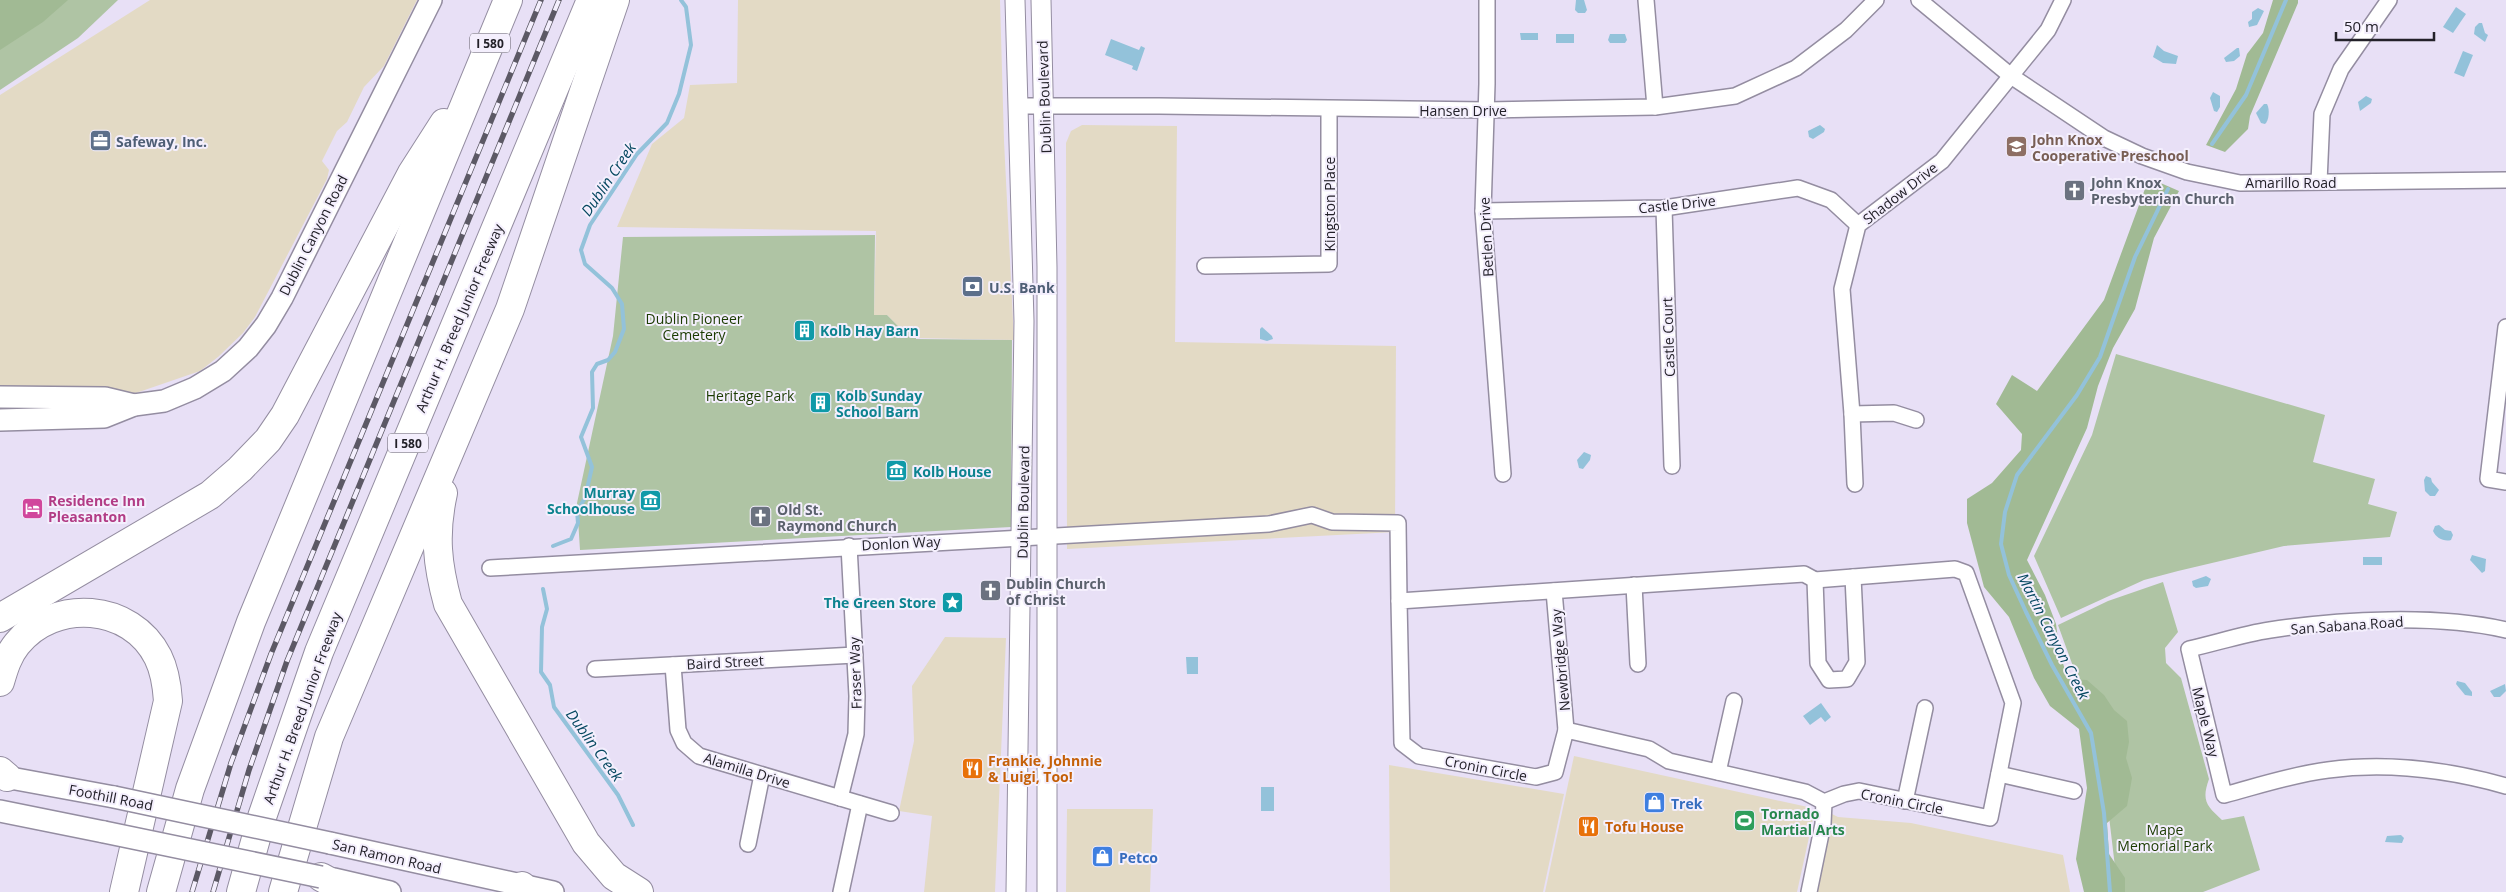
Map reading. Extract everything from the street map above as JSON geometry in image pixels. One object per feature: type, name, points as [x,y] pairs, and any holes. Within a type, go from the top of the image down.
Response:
[{"type":"highway","name":"I 580","points":[[161,892],[190,790],[247,631],[508,0]]},
{"type":"highway","name":"Arthur H. Breed Junior Freeway","points":[[241,892],[268,798],[319,652],[592,0]]},
{"type":"highway","points":[[283,892],[329,737],[510,309],[614,0]]},
{"type":"highway","points":[[0,618],[210,495],[240,469],[268,440],[302,387],[412,174],[439,130],[472,87]]},
{"type":"highway","points":[[459,431],[439,514],[436,545],[440,577],[448,604],[586,843],[614,876],[639,892]]},
{"type":"highway","points":[[0,682],[6,662],[17,644],[34,628],[53,618],[73,612],[112,616],[130,625],[146,639],[158,657],[166,679],[168,701],[124,892]]},
{"type":"highway","points":[[321,877],[349,892]]},
{"type":"main road","name":"Dublin Canyon Road","points":[[0,420],[104,417],[134,404],[164,400],[208,382],[248,348],[266,325],[282,298],[431,0]]},
{"type":"main road","name":"Dublin Canyon Road","points":[[0,397],[105,398],[134,404]]},
{"type":"main road","name":"Foothill Road","points":[[2,775],[221,820]]},
{"type":"main road","points":[[0,811],[390,892]]},
{"type":"main road","name":"San Ramon Road","points":[[221,820],[330,843],[522,889],[553,892]]},
{"type":"street","name":"Dublin Boulevard","points":[[1015,0],[1017,106],[1024,262],[1023,537],[1016,892]]},
{"type":"street","name":"Dublin Boulevard","points":[[1041,0],[1045,106],[1047,314],[1047,892]]},
{"type":"street","name":"Betlen Drive","points":[[1487,0],[1487,110],[1483,211],[1503,474]]},
{"type":"street","points":[[1646,0],[1655,107]]},
{"type":"street","name":"Hansen Drive","points":[[1017,106],[1487,110],[1655,107],[1735,96],[1796,68],[1846,30],[1876,0]]},
{"type":"street","name":"Amarillo Road","points":[[1919,0],[2011,76],[2104,138],[2142,156],[2187,172],[2240,183],[2506,180]]},
{"type":"street","name":"Shadow Drive","points":[[1855,484],[1852,414],[1842,289],[1858,225],[1942,161],[2048,30],[2063,0]]},
{"type":"street","points":[[2318,182],[2322,114],[2341,69],[2389,0]]},
{"type":"street","name":"Kingston Place","points":[[1205,266],[1330,264],[1329,109]]},
{"type":"street","name":"Castle Drive","points":[[1483,211],[1664,208],[1798,188],[1831,200],[1858,225]]},
{"type":"street","name":"Castle Court","points":[[1664,208],[1672,466]]},
{"type":"street","name":"Dublin Boulevard","points":[[1024,262],[1035,266],[1036,304],[1047,314]]},
{"type":"street","points":[[2506,327],[2488,479],[2506,482]]},
{"type":"street","points":[[1852,414],[1894,413],[1916,420]]},
{"type":"street","name":"Donlon Way","points":[[490,568],[849,546],[1269,524],[1312,515],[1332,522],[1398,523],[1400,601]]},
{"type":"street","name":"Fraser Way","points":[[840,798],[856,734],[855,655],[849,546]]},
{"type":"street","name":"Cronin Circle","points":[[1566,730],[1555,772],[1536,777],[1419,756],[1402,743],[1400,601],[1804,574],[1815,580],[1955,569],[1966,573],[2013,703],[1990,818],[1859,791],[1844,794],[1824,802]]},
{"type":"street","points":[[1815,580],[1818,663],[1829,680],[1847,679],[1858,662],[1853,577]]},
{"type":"street","points":[[1634,585],[1638,664]]},
{"type":"street","name":"Newbridge Way","points":[[1554,591],[1566,730]]},
{"type":"street","name":"San Sabana Road","points":[[2189,649],[2270,630],[2379,620],[2439,622],[2506,630]]},
{"type":"street","name":"Maple Way","points":[[2189,649],[2224,795],[2328,770],[2390,767],[2460,773],[2506,786]]},
{"type":"street","name":"Baird Street","points":[[595,669],[855,655]]},
{"type":"street","name":"Alamilla Drive","points":[[673,665],[678,730],[684,744],[699,756],[891,813]]},
{"type":"street","points":[[1718,772],[1734,701]]},
{"type":"street","points":[[1905,801],[1925,708]]},
{"type":"street","points":[[1566,730],[1649,749],[1669,761],[1806,792],[1824,802],[1823,824],[1809,892]]},
{"type":"street","points":[[1999,774],[2074,791]]},
{"type":"street","points":[[748,844],[762,775]]},
{"type":"street","points":[[841,892],[860,804]]},
{"type":"shaded area","points":[[150,0],[417,0],[384,66],[364,87],[347,122],[337,131],[322,161],[329,170],[327,179],[255,317],[243,333],[218,357],[200,371],[136,393],[0,389],[0,95]]},
{"type":"shaded area","points":[[738,0],[1000,0],[1004,141],[1014,340],[916,338],[916,327],[899,327],[887,315],[874,315],[876,231],[617,227],[652,144],[684,118],[690,85],[737,83]]},
{"type":"shaded area","points":[[1082,125],[1177,126],[1175,342],[1396,346],[1395,532],[1067,549],[1066,143],[1071,131]]},
{"type":"shaded area","points":[[945,637],[1006,638],[995,892],[924,892],[932,816],[899,811],[914,741],[912,686]]},
{"type":"shaded area","points":[[1574,756],[1808,807],[1813,819],[1797,892],[1545,892]]},
{"type":"shaded area","points":[[1389,765],[1564,794],[1543,892],[1390,892]]},
{"type":"shaded area","points":[[1067,809],[1153,809],[1150,892],[1066,892]]},
{"type":"shaded area","points":[[1832,814],[1838,817],[1911,823],[2063,855],[2070,892],[1815,892]]},
{"type":"green space","points":[[0,0],[118,0],[78,38],[0,90]]},
{"type":"green space","points":[[0,0],[68,0],[43,22],[0,50]]},
{"type":"green space","points":[[2273,0],[2298,0],[2298,3],[2250,116],[2248,129],[2225,152],[2206,145],[2236,89],[2247,54],[2263,33]]},
{"type":"green space","points":[[2149,178],[2179,191],[2154,238],[2135,309],[2113,348],[2098,386],[2087,428],[2027,560],[2045,595],[2056,624],[2060,654],[2068,679],[2087,680],[2104,695],[2114,710],[2127,721],[2129,742],[2126,758],[2132,778],[2127,806],[2107,823],[2109,854],[2125,878],[2125,892],[2084,892],[2076,859],[2087,788],[2079,729],[2050,706],[2034,678],[2009,617],[1984,587],[1967,523],[1967,499],[1992,483],[2021,450],[2022,434],[1996,404],[2012,375],[2037,391],[2104,300]]},
{"type":"green space","name":"Heritage Park","points":[[875,235],[874,315],[887,315],[899,327],[916,327],[916,339],[1012,340],[1011,527],[580,550],[577,503],[613,336],[623,237]]},
{"type":"green space","points":[[2116,354],[2325,415],[2313,462],[2375,479],[2368,504],[2397,512],[2390,537],[2284,546],[2178,571],[2144,580],[2061,618],[2034,556],[2092,435]]},
{"type":"green space","name":"Mape Memorial Park","points":[[2163,582],[2178,632],[2165,648],[2166,663],[2181,678],[2209,779],[2206,793],[2207,802],[2209,807],[2222,820],[2244,816],[2260,870],[2203,892],[2118,892],[2108,808],[2082,691],[2058,625],[2108,601]]},
{"type":"water","points":[[1576,0],[1584,0],[1587,10],[1585,13],[1578,13],[1575,10]]},
{"type":"water","points":[[2456,7],[2466,14],[2453,33],[2443,27]]},
{"type":"water","points":[[2258,8],[2264,11],[2257,25],[2249,27],[2248,22],[2252,19],[2252,12]]},
{"type":"water","points":[[2482,23],[2485,33],[2488,35],[2485,42],[2474,34],[2475,27]]},
{"type":"water","points":[[1520,33],[1538,33],[1538,40],[1521,40]]},
{"type":"water","points":[[1556,34],[1574,34],[1574,43],[1556,43]]},
{"type":"water","points":[[1610,34],[1625,34],[1627,40],[1625,43],[1610,43],[1608,40]]},
{"type":"water","points":[[1111,39],[1139,50],[1141,46],[1145,48],[1137,71],[1132,69],[1133,66],[1105,55]]},
{"type":"water","points":[[2157,45],[2164,51],[2178,56],[2176,64],[2163,63],[2153,57]]},
{"type":"water","points":[[2239,48],[2240,56],[2234,61],[2226,62],[2224,58]]},
{"type":"water","points":[[2463,51],[2473,55],[2464,77],[2454,73]]},
{"type":"water","points":[[2213,92],[2220,96],[2220,107],[2217,112],[2214,111],[2210,98]]},
{"type":"water","points":[[2366,96],[2372,99],[2371,103],[2360,111],[2358,102]]},
{"type":"water","points":[[2264,104],[2267,104],[2269,112],[2265,124],[2261,123],[2256,113]]},
{"type":"water","points":[[1820,125],[1825,129],[1824,132],[1813,139],[1809,137],[1808,131]]},
{"type":"water","points":[[1262,327],[1273,339],[1267,341],[1260,339],[1260,329]]},
{"type":"water","points":[[1584,452],[1591,455],[1590,460],[1583,469],[1579,468],[1577,460]]},
{"type":"water","points":[[2426,476],[2431,478],[2439,490],[2435,496],[2430,496],[2425,491],[2424,480]]},
{"type":"water","points":[[2439,525],[2445,530],[2451,531],[2453,535],[2451,540],[2443,540],[2434,533],[2435,526]]},
{"type":"water","points":[[2472,555],[2486,559],[2485,571],[2482,573],[2470,560]]},
{"type":"water","points":[[2363,557],[2382,557],[2382,565],[2363,565]]},
{"type":"water","points":[[2206,576],[2211,579],[2208,586],[2196,588],[2193,586],[2192,581]]},
{"type":"water","points":[[1186,657],[1198,657],[1198,674],[1187,674]]},
{"type":"water","points":[[2457,681],[2465,683],[2472,692],[2472,696],[2465,695],[2456,684]]},
{"type":"water","points":[[2505,684],[2506,691],[2500,697],[2494,697],[2490,691]]},
{"type":"water","points":[[1821,703],[1831,717],[1825,722],[1821,717],[1810,725],[1803,716]]},
{"type":"water","points":[[1261,787],[1274,787],[1274,811],[1261,811]]},
{"type":"water","points":[[2401,835],[2404,838],[2402,843],[2385,842],[2387,836]]},
{"type":"waterway","name":"Dublin Creek","points":[[553,546],[571,539],[578,523],[577,511],[585,498],[592,467],[581,437],[593,408],[592,372],[597,364],[608,360],[615,352],[624,329],[622,304],[612,288],[585,264],[581,250],[590,225],[637,154],[667,123],[679,94],[691,45],[686,7],[681,0]]},
{"type":"waterway","name":"Martin Canyon Creek","points":[[2212,144],[2246,95],[2286,0]]},
{"type":"waterway","name":"Martin Canyon Creek","points":[[2110,892],[2104,813],[2091,733],[2052,665],[2026,612],[2009,575],[2001,544],[2005,512],[2017,475],[2077,395],[2100,357],[2135,257],[2168,189]]},
{"type":"waterway","name":"Dublin Creek","points":[[543,589],[547,609],[542,627],[541,672],[550,685],[554,707],[618,795],[633,825]]},
{"type":"railway","points":[[192,892],[231,763],[271,654],[541,0]]},
{"type":"railway","points":[[213,892],[249,770],[287,661],[559,0]]},
{"type":"place","name":"Safeway, Inc.","points":[[100,141]]},
{"type":"place","name":"John Knox Cooperative Preschool","points":[[2016,147]]},
{"type":"place","name":"John Knox Presbyterian Church","points":[[2075,190]]},
{"type":"place","name":"U.S. Bank","points":[[973,287]]},
{"type":"place","name":"Kolb Hay Barn","points":[[804,330]]},
{"type":"place","name":"Kolb Sunday School Barn","points":[[820,403]]},
{"type":"place","name":"Kolb House","points":[[897,471]]},
{"type":"place","name":"Murray Schoolhouse","points":[[651,500]]},
{"type":"place","name":"Residence Inn Pleasanton","points":[[32,508]]},
{"type":"place","name":"Old St. Raymond Church","points":[[761,517]]},
{"type":"place","name":"Dublin Church of Christ","points":[[990,591]]},
{"type":"place","name":"The Green Store","points":[[952,602]]},
{"type":"place","name":"Frankie, Johnnie & Luigi, Too!","points":[[972,768]]},
{"type":"place","name":"Trek","points":[[1655,803]]},
{"type":"place","name":"Tornado Martial Arts","points":[[1745,821]]},
{"type":"place","name":"Tofu House","points":[[1589,826]]},
{"type":"place","name":"Petco","points":[[1103,857]]},
{"type":"park label","name":"Dublin Pioneer Cemetery","points":[[694,326]]}]
